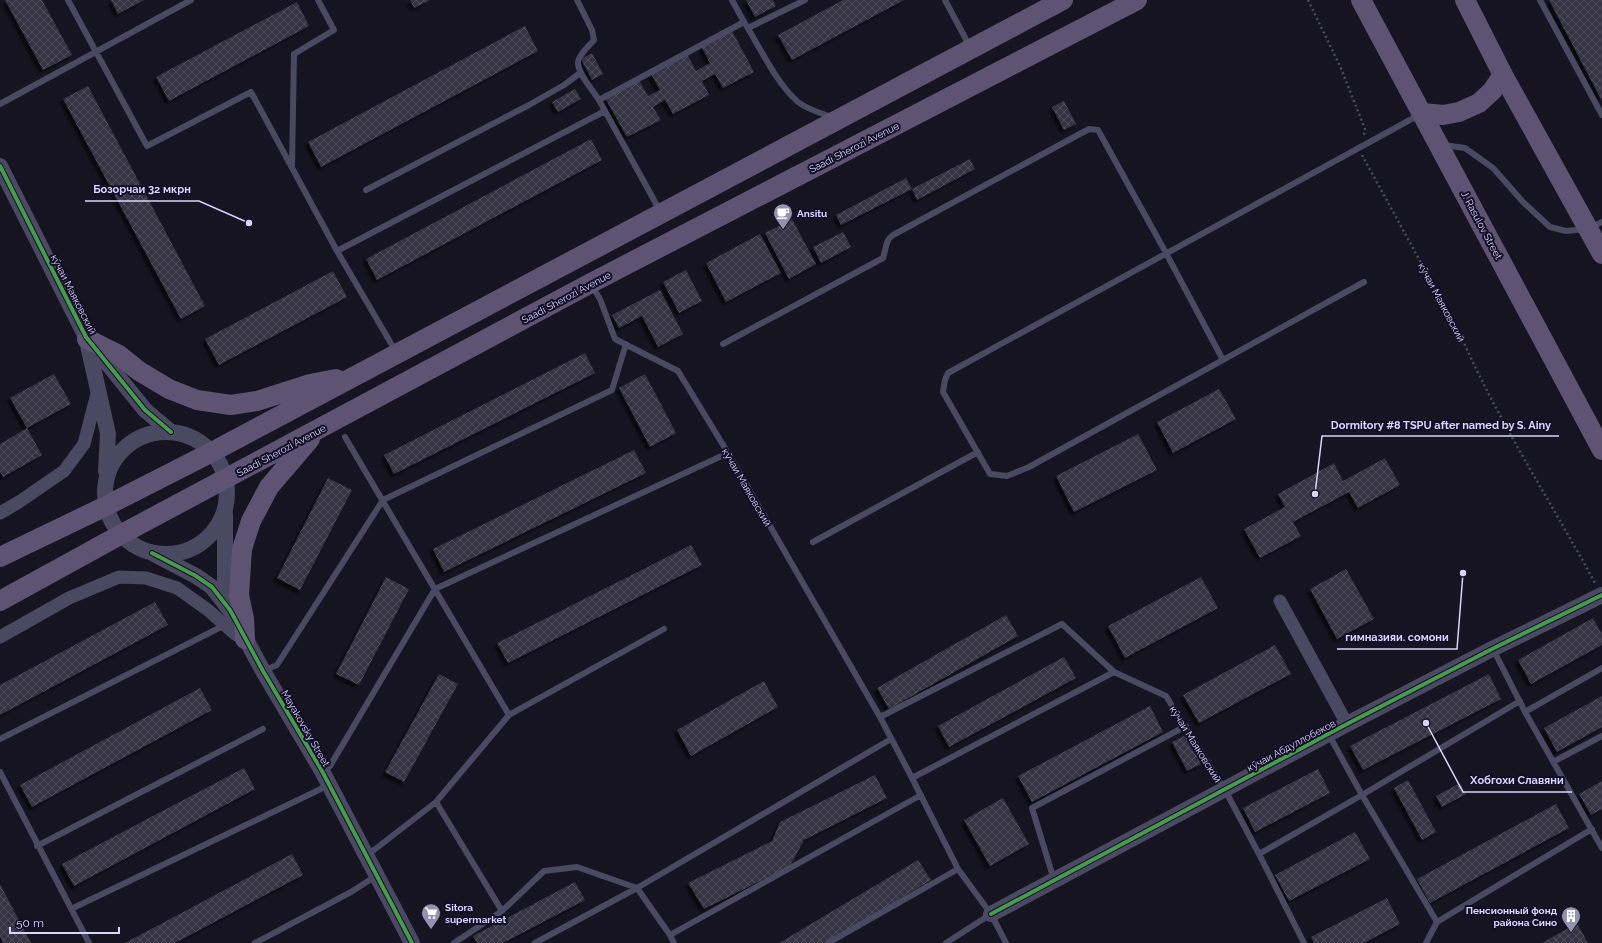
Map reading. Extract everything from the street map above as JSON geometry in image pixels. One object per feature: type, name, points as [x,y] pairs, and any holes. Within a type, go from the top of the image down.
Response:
[{"type":"main road","name":"Saadi Sherozi Avenue","points":[[0,600],[591,283],[1137,0]]},
{"type":"main road","name":"J. Rasulov Street","points":[[1361,0],[1423,113],[1602,450]]},
{"type":"main road","points":[[1465,0],[1503,75],[1595,225],[1602,254]]},
{"type":"main road","points":[[0,557],[106,506],[212,452],[1059,1]]},
{"type":"main road","points":[[1423,113],[1442,115],[1460,112],[1479,103],[1492,91],[1503,75]]},
{"type":"main road","points":[[87,338],[119,355],[139,372],[169,389],[197,400],[231,405],[257,401],[310,384],[354,376]]},
{"type":"main road","points":[[245,639],[244,619],[239,595],[242,549],[252,521],[269,487],[316,431]]},
{"type":"street","name":"кӯчаи Маяковский","points":[[0,166],[87,338],[145,410],[171,432]]},
{"type":"street","name":"кӯчаи Маяковский","points":[[87,338],[108,434],[104,494],[106,506],[111,521],[120,535],[135,546],[152,553],[170,554],[188,550],[204,541],[213,532],[225,511],[227,495],[226,479],[221,464],[212,452],[200,442],[186,435],[171,432],[153,433],[136,439],[122,450],[111,464],[105,480]]},
{"type":"street","points":[[0,513],[20,502],[64,471],[84,444],[98,390]]},
{"type":"street","name":"Mayakovsky Street","points":[[225,511],[225,582],[230,618]]},
{"type":"street","name":"Mayakovsky Street","points":[[152,553],[212,586],[230,618],[245,639],[325,778],[412,943]]},
{"type":"street","points":[[0,637],[69,598],[119,577],[146,578],[177,588],[208,610],[230,618]]},
{"type":"street","name":"кӯчаи Абдуллобеков","points":[[991,914],[1492,648],[1602,595]]},
{"type":"street","points":[[1280,601],[1347,724]]},
{"type":"lane","points":[[68,0],[147,146],[251,92],[337,251],[396,353]]},
{"type":"lane","points":[[0,104],[191,0]]},
{"type":"lane","points":[[292,167],[294,54],[334,30],[318,0]]},
{"type":"lane","points":[[577,0],[592,30],[594,40],[579,59],[578,63],[580,73],[599,100],[661,212]]},
{"type":"lane","points":[[732,0],[783,85],[799,102],[817,112],[838,119]]},
{"type":"lane","points":[[748,28],[805,0]]},
{"type":"lane","points":[[945,0],[971,48]]},
{"type":"lane","points":[[1540,0],[1602,115]]},
{"type":"lane","points":[[599,100],[744,22]]},
{"type":"lane","points":[[366,190],[529,105],[564,85],[580,73]]},
{"type":"lane","points":[[337,251],[605,111]]},
{"type":"lane","points":[[1364,282],[1029,467],[1007,476],[990,474],[943,392],[948,373],[1423,113]]},
{"type":"lane","points":[[723,344],[883,258],[889,237],[1089,130],[1098,130],[1223,360]]},
{"type":"lane","points":[[1439,144],[1465,148],[1493,168],[1523,202],[1550,227],[1566,231],[1595,225]]},
{"type":"lane","name":"кӯчаи Маяковский","points":[[591,283],[600,299],[615,339],[678,371],[728,453],[880,717],[958,869],[991,914],[1006,943]]},
{"type":"lane","points":[[263,671],[277,665],[383,500],[612,390],[626,344]]},
{"type":"lane","points":[[345,437],[509,715]]},
{"type":"lane","points":[[813,542],[978,452]]},
{"type":"lane","points":[[71,909],[325,778],[330,766],[435,589],[728,453]]},
{"type":"lane","points":[[0,739],[230,618]]},
{"type":"lane","name":"кӯчаи Маяковский","points":[[880,717],[1062,624],[1114,672],[1166,696],[1225,790]]},
{"type":"lane","points":[[366,854],[374,850],[436,802],[509,715],[664,629]]},
{"type":"lane","points":[[1492,648],[1525,712],[1602,848]]},
{"type":"lane","points":[[1525,712],[1602,668]]},
{"type":"lane","points":[[912,778],[1114,672]]},
{"type":"lane","points":[[1259,854],[1520,701]]},
{"type":"lane","points":[[1054,881],[1032,808],[1186,726]]},
{"type":"lane","points":[[37,846],[263,729]]},
{"type":"lane","points":[[1329,735],[1362,795],[1438,922]]},
{"type":"lane","points":[[1553,762],[1602,736]]},
{"type":"lane","points":[[536,943],[637,888],[891,738]]},
{"type":"lane","points":[[0,772],[37,846],[89,943]]},
{"type":"lane","points":[[1225,790],[1304,943]]},
{"type":"lane","points":[[670,935],[921,795]]},
{"type":"lane","points":[[436,802],[502,911]]},
{"type":"lane","points":[[1426,943],[1438,922],[1592,828]]},
{"type":"lane","points":[[454,943],[502,911],[544,871],[577,867],[637,888],[674,943]]},
{"type":"lane","points":[[828,943],[958,869]]},
{"type":"lane","points":[[255,943],[351,892],[376,876]]},
{"type":"lane","points":[[946,943],[991,914]]},
{"type":"building","points":[[5,0],[42,0],[72,55],[43,70]]},
{"type":"building","points":[[111,0],[144,0],[118,14]]},
{"type":"building","points":[[410,0],[430,0],[414,8]]},
{"type":"building","points":[[746,0],[773,0],[776,6],[755,17]]},
{"type":"building","points":[[843,0],[904,0],[792,60],[778,35]]},
{"type":"building","points":[[1549,0],[1602,0],[1602,101]]},
{"type":"building","points":[[297,2],[309,26],[169,101],[156,77]]},
{"type":"building","points":[[525,26],[538,51],[321,167],[308,142]]},
{"type":"building","points":[[731,29],[754,72],[723,88],[715,74],[702,81],[709,95],[673,114],[665,100],[653,107],[661,120],[627,137],[605,98],[639,80],[648,96],[660,90],[651,74],[687,54],[696,71],[710,63],[701,46]]},
{"type":"building","points":[[592,53],[603,74],[592,80],[581,59]]},
{"type":"building","points":[[88,86],[205,306],[181,319],[63,99]]},
{"type":"building","points":[[575,89],[581,99],[558,112],[552,102]]},
{"type":"building","points":[[1064,101],[1076,124],[1064,130],[1052,107]]},
{"type":"building","points":[[591,139],[602,160],[377,280],[366,259]]},
{"type":"building","points":[[970,159],[975,169],[917,200],[912,189]]},
{"type":"building","points":[[906,178],[912,189],[841,225],[836,215]]},
{"type":"building","points":[[792,219],[816,264],[789,279],[765,233]]},
{"type":"building","points":[[843,232],[851,247],[821,263],[813,247]]},
{"type":"building","points":[[760,234],[781,273],[726,302],[706,263]]},
{"type":"building","points":[[686,270],[702,301],[679,313],[663,282]]},
{"type":"building","points":[[333,271],[347,297],[219,365],[205,339]]},
{"type":"building","points":[[660,290],[683,334],[658,347],[642,316],[619,328],[612,315]]},
{"type":"building","points":[[585,353],[595,373],[394,474],[384,455]]},
{"type":"building","points":[[54,374],[71,404],[27,428],[10,398]]},
{"type":"building","points":[[645,374],[676,433],[650,447],[619,388]]},
{"type":"building","points":[[1219,389],[1236,419],[1173,453],[1157,422]]},
{"type":"building","points":[[27,428],[42,455],[3,477],[0,472],[0,444]]},
{"type":"building","points":[[1138,434],[1157,470],[1074,512],[1056,476]]},
{"type":"building","points":[[634,450],[646,473],[444,572],[433,549]]},
{"type":"building","points":[[1385,458],[1400,485],[1358,508],[1349,492],[1293,522],[1301,536],[1260,558],[1244,529],[1285,507],[1278,494],[1334,463],[1343,481]]},
{"type":"building","points":[[328,478],[352,490],[300,590],[277,578]]},
{"type":"building","points":[[691,545],[702,565],[508,663],[497,643]]},
{"type":"building","points":[[1346,569],[1374,619],[1337,639],[1310,589]]},
{"type":"building","points":[[386,577],[409,589],[359,685],[336,674]]},
{"type":"building","points":[[1201,577],[1218,608],[1125,658],[1108,626]]},
{"type":"building","points":[[155,602],[168,625],[0,715],[0,685]]},
{"type":"building","points":[[1006,615],[1018,636],[889,709],[877,688]]},
{"type":"building","points":[[1593,618],[1602,634],[1602,645],[1531,684],[1518,660]]},
{"type":"building","points":[[1275,645],[1291,674],[1199,723],[1183,695]]},
{"type":"building","points":[[1064,657],[1076,678],[949,747],[938,726]]},
{"type":"building","points":[[439,674],[458,684],[404,782],[385,772]]},
{"type":"building","points":[[1489,674],[1501,699],[1363,770],[1350,746]]},
{"type":"building","points":[[764,681],[778,707],[691,756],[677,730]]},
{"type":"building","points":[[200,688],[212,710],[32,807],[20,785]]},
{"type":"building","points":[[1602,696],[1602,727],[1557,752],[1544,728]]},
{"type":"building","points":[[1150,706],[1163,732],[1032,802],[1018,776]]},
{"type":"building","points":[[1186,735],[1201,764],[1187,771],[1172,742]]},
{"type":"building","points":[[244,768],[255,789],[74,886],[62,864]]},
{"type":"building","points":[[1318,769],[1330,793],[1255,832],[1243,808]]},
{"type":"building","points":[[875,775],[887,798],[804,840],[790,866],[704,909],[688,883],[772,841],[780,822]]},
{"type":"building","points":[[1408,780],[1436,832],[1422,840],[1394,788]]},
{"type":"building","points":[[1602,781],[1602,809],[1591,815],[1579,794]]},
{"type":"building","points":[[1460,783],[1466,794],[1442,807],[1436,796]]},
{"type":"building","points":[[1003,798],[1029,844],[990,866],[964,820]]},
{"type":"building","points":[[1556,804],[1569,828],[1430,903],[1417,879]]},
{"type":"building","points":[[1355,832],[1370,859],[1289,901],[1275,875]]},
{"type":"building","points":[[292,854],[303,875],[175,943],[125,943]]},
{"type":"building","points":[[918,860],[931,880],[827,943],[779,943]]},
{"type":"building","points":[[575,882],[585,900],[503,943],[477,943],[473,936]]},
{"type":"building","points":[[0,884],[31,943],[3,943],[0,937]]},
{"type":"building","points":[[1387,898],[1400,924],[1364,943],[1314,943],[1311,937]]},
{"type":"building","name":"Пенсионный фонд района Сино","points":[[1577,923],[1588,943],[1542,943]]},
{"type":"cycle path","points":[[0,166],[86,337],[145,410],[171,432]]},
{"type":"cycle path","points":[[152,553],[196,576],[212,587],[230,610],[263,671],[322,771],[412,943]]},
{"type":"cycle path","points":[[991,914],[1347,724],[1492,649],[1602,595]]},
{"type":"place","name":"Бозорчаи 32 мкрн","points":[[249,223]]},
{"type":"place","name":"Ansitu","points":[[783,230]]},
{"type":"place","name":"Dormitory #8 TSPU after named by S. Ainy","points":[[1315,494]]},
{"type":"place","name":"гимназияи. сомони","points":[[1463,573]]},
{"type":"place","name":"Хобгохи Славяни","points":[[1426,723]]},
{"type":"place","name":"Sitora supermarket","points":[[431,930]]},
{"type":"place","name":"Пенсионный фонд района Сино","points":[[1571,933]]}]
